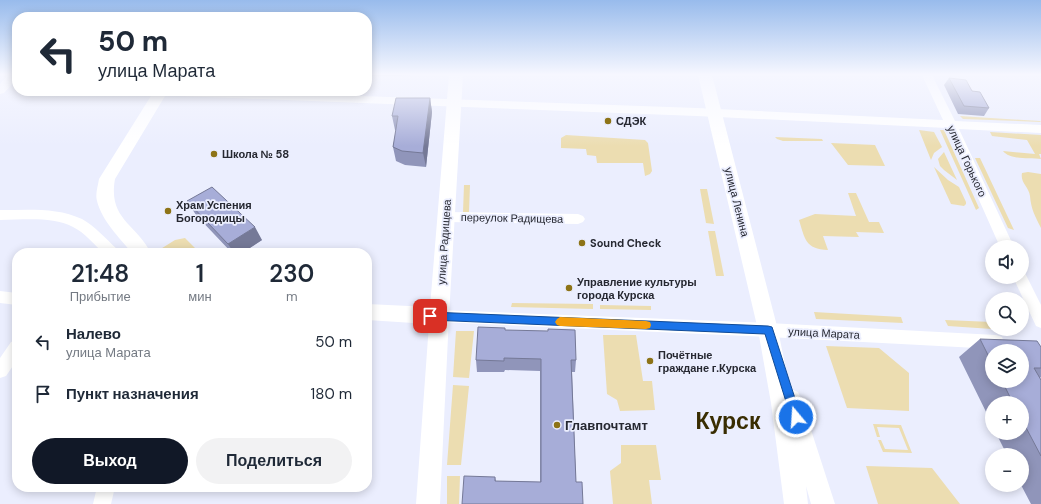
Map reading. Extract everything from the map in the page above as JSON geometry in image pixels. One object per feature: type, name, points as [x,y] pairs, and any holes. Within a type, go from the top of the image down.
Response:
[{"type":"main road","points":[[138,248],[112,216],[105,200],[107,179],[157,99]]},
{"type":"main road","name":"улица Радищева","points":[[428,504],[453,99]]},
{"type":"main road","name":"улица Ленина","points":[[711,99],[768,330]]},
{"type":"main road","name":"улица Марата","points":[[372,312],[439,316]]},
{"type":"main road","points":[[768,330],[782,404],[796,504]]},
{"type":"main road","points":[[768,330],[823,504]]},
{"type":"street","points":[[334,99],[715,113],[1041,129]]},
{"type":"street","name":"улица Горького","points":[[938,99],[1004,240]]},
{"type":"street","points":[[0,215],[58,217],[76,222],[89,231],[107,248]]},
{"type":"street","name":"переулок Радищева","points":[[446,216],[578,218]]},
{"type":"street","points":[[1023,284],[1041,321]]},
{"type":"street","points":[[0,298],[12,299]]},
{"type":"street","name":"улица Марата","points":[[439,316],[1011,342]]},
{"type":"street","points":[[0,371],[12,355]]},
{"type":"street","points":[[102,504],[105,492]]},
{"type":"shaded area","points":[[960,116],[1040,121],[1041,122],[963,119]]},
{"type":"shaded area","points":[[919,130],[934,132],[942,147],[934,153],[931,160]]},
{"type":"shaded area","points":[[940,130],[944,130],[979,208],[976,210]]},
{"type":"shaded area","points":[[990,132],[1041,135],[1041,154],[1039,154],[1041,159],[1015,157],[1006,154],[1003,151],[1035,154],[1027,140],[992,136]]},
{"type":"shaded area","points":[[566,135],[645,140],[648,143],[652,171],[650,174],[645,176],[643,163],[597,163],[596,156],[587,155],[586,149],[561,148],[561,138]]},
{"type":"shaded area","points":[[775,137],[822,139],[823,141],[783,141]]},
{"type":"shaded area","points":[[831,143],[875,145],[885,166],[848,165]]},
{"type":"shaded area","points":[[944,152],[957,180],[940,166],[938,159]]},
{"type":"shaded area","points":[[975,158],[980,158],[1014,230],[1008,228]]},
{"type":"shaded area","points":[[934,167],[948,180],[959,187],[966,202],[964,206],[951,204]]},
{"type":"shaded area","points":[[1028,172],[1041,174],[1041,228],[1032,209],[1029,193],[1022,180],[1022,173]]},
{"type":"shaded area","points":[[464,185],[470,185],[469,212],[463,212]]},
{"type":"shaded area","points":[[700,189],[707,189],[714,224],[706,223]]},
{"type":"shaded area","points":[[848,193],[856,193],[869,222],[879,222],[884,233],[856,232],[859,237],[823,236],[828,250],[815,248],[810,245],[805,238],[799,220],[815,214],[856,216]]},
{"type":"shaded area","points":[[708,231],[715,231],[724,276],[716,276]]},
{"type":"shaded area","points":[[185,238],[195,248],[162,248],[175,240]]},
{"type":"shaded area","points":[[512,303],[593,304],[593,309],[511,307]]},
{"type":"shaded area","points":[[600,305],[651,306],[651,310],[600,309]]},
{"type":"shaded area","points":[[814,312],[901,317],[903,323],[816,319]]},
{"type":"shaded area","points":[[945,320],[985,322],[985,329],[948,326]]},
{"type":"shaded area","points":[[456,331],[474,331],[469,378],[453,377]]},
{"type":"shaded area","points":[[603,335],[636,335],[643,381],[652,381],[655,410],[620,411],[617,400],[607,394]]},
{"type":"shaded area","points":[[826,346],[879,348],[909,373],[909,411],[847,408]]},
{"type":"shaded area","points":[[453,385],[469,386],[461,465],[447,465]]},
{"type":"shaded area","points":[[873,424],[901,425],[912,453],[883,452],[878,440],[881,440],[885,449],[908,450],[899,428],[877,427],[880,437],[877,437]]},
{"type":"shaded area","points":[[621,445],[656,445],[661,480],[649,480],[652,504],[613,504],[610,471],[621,463]]},
{"type":"shaded area","points":[[866,466],[932,468],[960,504],[878,504]]},
{"type":"shaded area","points":[[447,476],[460,476],[459,504],[447,504]]},
{"type":"building","points":[[396,99],[430,99],[423,153],[402,151],[393,147],[398,116],[392,116]]},
{"type":"building","points":[[960,99],[984,99],[989,108],[964,106]]},
{"type":"building","points":[[212,187],[255,227],[228,244],[187,201]]},
{"type":"building","name":"Главпочтамт","points":[[478,327],[505,328],[505,330],[575,330],[576,360],[571,360],[576,482],[582,482],[583,504],[462,504],[464,476],[495,477],[495,481],[541,482],[541,359],[504,358],[504,361],[476,360]]},
{"type":"building","points":[[980,339],[1037,341],[1041,347],[1041,368],[1034,368],[1041,380],[1041,456],[1029,433],[1029,396],[1010,396],[1006,388],[1029,388],[1029,344],[985,344],[985,349]]},
{"type":"slow traffic","points":[[560,322],[646,325]]},
{"type":"place","name":"СДЭК","points":[[608,121]]},
{"type":"place","name":"Школа № 58","points":[[214,154]]},
{"type":"place","name":"Храм Успения Богородицы","points":[[168,211]]},
{"type":"place","name":"Sound Check","points":[[582,243]]},
{"type":"place","name":"Управление культуры города Курска","points":[[569,288]]},
{"type":"place","name":"Почётные граждане г.Курска","points":[[650,361]]},
{"type":"place","name":"Главпочтамт","points":[[557,425]]},
{"type":"district","name":"Курск","points":[[728,421]]},
{"type":"route","points":[[430,316],[768,330],[796,417]]}]
